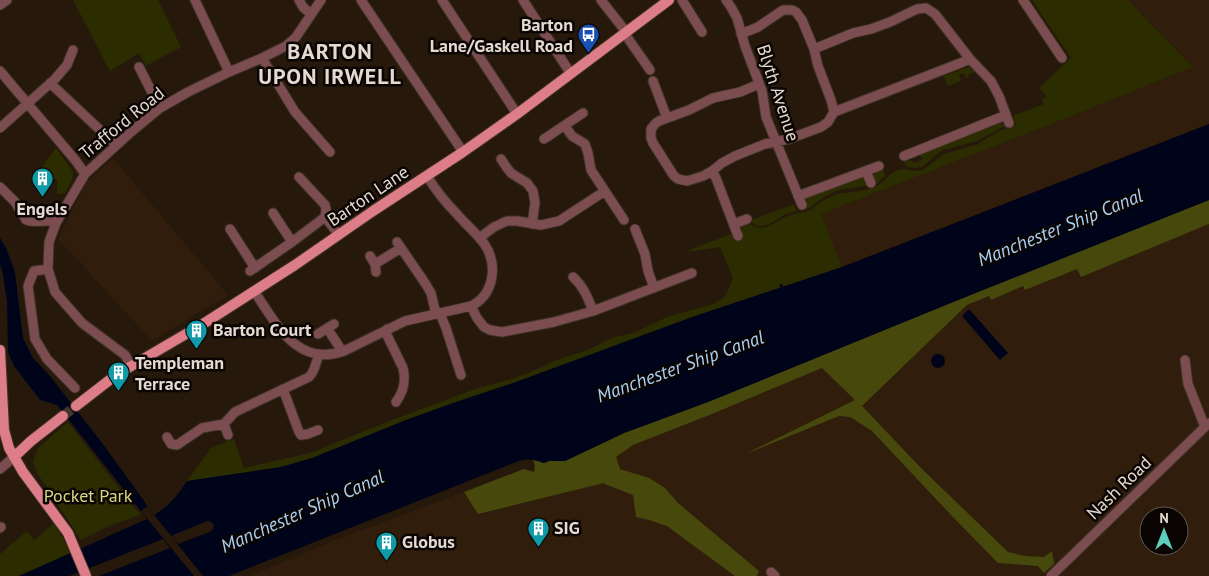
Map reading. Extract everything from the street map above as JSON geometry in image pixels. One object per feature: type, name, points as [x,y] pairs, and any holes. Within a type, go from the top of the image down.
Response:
[{"type":"main road","name":"Barton Lane","points":[[76,406],[131,366],[203,324],[463,152],[669,0]]},
{"type":"main road","points":[[0,350],[4,430],[9,448],[35,489],[68,533],[86,576]]},
{"type":"main road","points":[[14,457],[63,416]]},
{"type":"street","points":[[0,6],[7,0]]},
{"type":"street","points":[[195,0],[229,72]]},
{"type":"street","points":[[299,0],[311,14]]},
{"type":"street","name":"Trafford Road","points":[[131,366],[125,355],[82,323],[55,292],[48,269],[49,242],[56,223],[85,174],[160,108],[188,92],[286,46],[296,36],[321,0]]},
{"type":"street","points":[[361,0],[463,152]]},
{"type":"street","points":[[442,0],[517,114]]},
{"type":"street","points":[[522,0],[571,74]]},
{"type":"street","points":[[601,0],[623,28],[650,70]]},
{"type":"street","points":[[682,0],[702,32]]},
{"type":"street","name":"Blyth Avenue","points":[[726,0],[737,18],[763,96],[766,117],[800,201],[879,166]]},
{"type":"street","points":[[1023,0],[1062,58]]},
{"type":"street","points":[[814,49],[853,33],[899,19],[921,8],[931,10],[935,14],[970,59],[991,81],[999,96],[1007,119],[916,156],[904,156]]},
{"type":"street","points":[[741,34],[758,27],[779,12],[787,10],[796,12],[802,20],[814,49],[834,112]]},
{"type":"street","points":[[0,128],[50,83],[66,65],[73,50]]},
{"type":"street","points":[[262,58],[295,112],[330,152]]},
{"type":"street","points":[[759,84],[740,92],[714,98],[659,121],[653,126],[651,138],[653,143],[674,176],[687,181],[694,179],[712,171],[735,156],[765,144],[789,139],[821,127],[828,122],[834,112],[970,59]]},
{"type":"street","points":[[139,67],[160,108]]},
{"type":"street","points":[[0,71],[28,102],[85,174]]},
{"type":"street","points":[[652,81],[668,118]]},
{"type":"street","points":[[50,83],[116,146]]},
{"type":"street","points":[[544,139],[583,113]]},
{"type":"street","points":[[565,126],[587,148],[591,170],[605,191],[620,205],[624,220]]},
{"type":"street","points":[[501,159],[504,170],[527,183],[532,191],[535,203],[532,224]]},
{"type":"street","points":[[712,171],[738,236]]},
{"type":"street","points":[[866,171],[871,183]]},
{"type":"street","points":[[254,290],[288,339],[308,352],[319,355],[336,354],[344,351],[405,321],[471,306],[485,296],[488,291],[492,278],[490,258],[484,244],[454,211],[427,176]]},
{"type":"street","points":[[230,229],[253,270],[325,216],[325,205],[301,180],[295,189]]},
{"type":"street","points":[[0,187],[14,202],[26,220],[34,222],[53,221],[56,223]]},
{"type":"street","points":[[480,239],[494,227],[504,222],[517,221],[541,225],[559,221],[605,191]]},
{"type":"street","points":[[273,213],[292,242]]},
{"type":"street","points":[[325,216],[339,235]]},
{"type":"street","points":[[734,224],[747,219]]},
{"type":"street","points":[[636,229],[654,288]]},
{"type":"street","points":[[631,245],[640,241]]},
{"type":"street","points":[[374,264],[399,245],[431,293],[435,310],[441,316],[446,328],[461,375]]},
{"type":"street","points":[[48,269],[34,271],[28,286],[35,339],[47,359],[75,388]]},
{"type":"street","points":[[471,306],[484,327],[502,332],[554,322],[593,311],[654,288],[683,282],[692,273]]},
{"type":"street","points":[[573,277],[584,283],[593,311]]},
{"type":"street","points":[[318,334],[331,326],[340,348],[344,351]]},
{"type":"street","points":[[387,329],[386,333],[404,374],[404,386],[396,402]]},
{"type":"street","points":[[167,437],[171,444],[177,445],[202,428],[224,424],[235,412],[309,377],[315,370],[319,355]]},
{"type":"street","points":[[1185,360],[1188,384],[1207,425]]},
{"type":"street","points":[[283,389],[299,432],[302,435],[318,430]]},
{"type":"street","points":[[224,424],[228,435]]},
{"type":"street","name":"Nash Road","points":[[1051,576],[1207,425]]},
{"type":"street","points":[[0,469],[14,457]]},
{"type":"shaded area","points":[[1128,0],[1209,0],[1209,124],[842,267],[820,214],[1193,67]]},
{"type":"shaded area","points":[[113,158],[228,295],[152,341],[58,239],[87,181]]},
{"type":"shaded area","points":[[1209,200],[1209,224],[1081,277],[1077,269],[1025,290],[1023,286],[991,300],[989,296],[967,305],[862,406],[921,468],[1008,552],[1025,556],[1044,557],[1052,551],[1054,564],[1044,573],[1038,566],[998,563],[872,431],[850,417],[839,416],[743,455],[855,400],[822,368],[633,445],[616,457],[620,469],[649,478],[665,488],[678,503],[759,571],[757,576],[735,576],[667,526],[636,517],[633,495],[604,483],[478,514],[464,492],[524,469],[534,472],[534,462],[532,459],[544,463],[549,461],[565,461],[624,433],[708,402]]},
{"type":"shaded area","points":[[1209,224],[1209,576],[249,576],[343,537],[464,492],[479,514],[615,457],[633,445],[822,368],[862,406],[967,305],[989,295],[991,300],[1023,286],[1025,289],[1077,268],[1081,277]]},
{"type":"green space","points":[[73,0],[158,0],[181,47],[146,66],[139,53],[110,71]]},
{"type":"green space","points":[[1032,0],[1128,0],[1193,67],[821,214],[842,267],[695,316],[516,382],[453,403],[312,458],[281,467],[187,481],[211,448],[234,439],[244,468],[314,452],[475,389],[512,379],[554,361],[590,349],[614,337],[634,333],[667,317],[713,304],[722,299],[727,293],[733,278],[720,247],[689,252],[692,249],[731,234],[733,240],[743,236],[741,228],[749,224],[757,228],[767,227],[790,215],[809,211],[822,201],[837,194],[866,190],[877,186],[897,170],[923,170],[944,154],[978,144],[997,132],[1016,125],[1013,116],[1044,104],[1042,99],[1047,97],[1039,88],[1071,58]]},
{"type":"green space","points":[[969,67],[975,72],[966,78],[964,73],[959,74],[961,81],[948,86],[944,76]]},
{"type":"green space","points":[[1001,123],[1005,126],[977,141],[943,150],[922,167],[906,166],[904,161],[911,160],[914,163],[922,160],[920,155],[923,152]]},
{"type":"green space","points":[[55,149],[57,149],[73,172],[72,180],[65,193],[57,194],[57,179],[32,180]]},
{"type":"green space","points":[[883,169],[885,175],[876,183],[873,177],[874,174]]},
{"type":"green space","points":[[858,177],[864,178],[867,186],[836,191],[808,209],[800,211],[799,209],[805,206],[807,197]]},
{"type":"green space","points":[[794,204],[797,211],[786,214],[767,225],[758,226],[751,220]]},
{"type":"green space","name":"Pocket Park","points":[[68,422],[135,509],[142,514],[109,526],[81,540],[37,473],[33,462],[38,448]]},
{"type":"green space","points":[[54,523],[71,553],[18,576],[0,576],[0,554],[27,531],[34,540]]},
{"type":"water","name":"Manchester Ship Canal","points":[[1209,124],[1209,200],[708,402],[624,433],[565,461],[549,461],[544,463],[534,460],[519,461],[229,576],[99,576],[170,548],[163,539],[69,576],[19,576],[147,519],[57,405],[40,400],[14,366],[8,352],[7,302],[0,264],[0,238],[15,272],[23,338],[33,358],[49,375],[103,444],[154,515],[173,500],[187,481],[281,467],[312,458],[453,403],[516,382],[695,316],[842,267]],"holes":[[[210,521],[214,525],[210,532],[178,544],[171,536]]]},
{"type":"water","points":[[969,309],[1008,353],[1000,360],[962,316]]},
{"type":"water","points":[[938,354],[943,356],[945,361],[943,366],[938,368],[933,366],[931,361],[933,356]]},
{"type":"pier","points":[[147,506],[203,576],[194,576],[141,511]]},
{"type":"tunnel","points":[[63,416],[76,406]]},
{"type":"place","name":"Barton Lane/Gaskell Road","points":[[589,54]]},
{"type":"place","name":"Engels","points":[[42,198]]},
{"type":"place","name":"Barton Court","points":[[197,349]]},
{"type":"place","name":"Templeman Terrace","points":[[119,392]]},
{"type":"place","name":"SIG","points":[[538,547]]},
{"type":"place","name":"Globus","points":[[386,561]]},
{"type":"district","name":"BARTON UPON IRWELL","points":[[330,64]]}]
